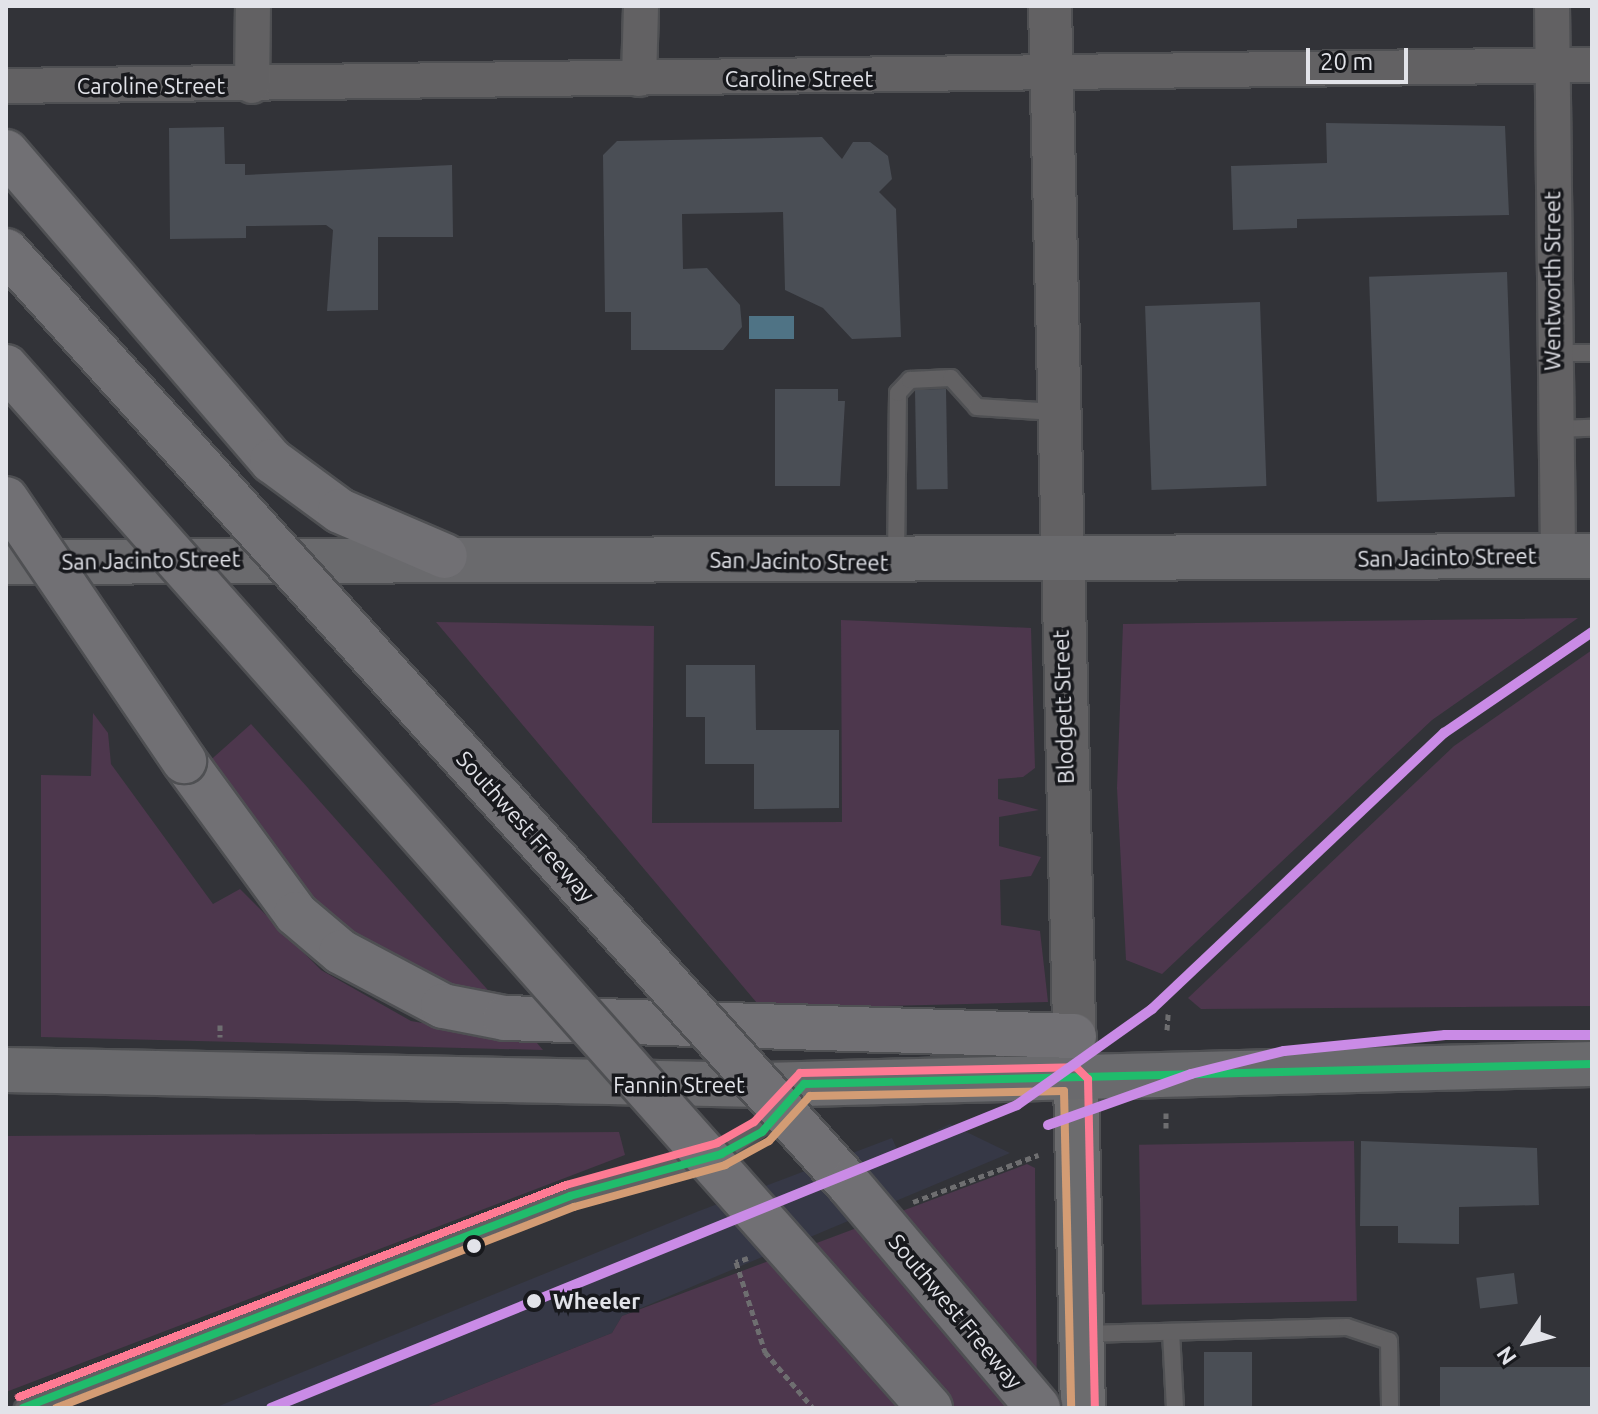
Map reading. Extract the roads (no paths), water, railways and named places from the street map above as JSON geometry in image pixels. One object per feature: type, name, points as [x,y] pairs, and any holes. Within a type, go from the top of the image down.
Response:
[{"type":"highway","points":[[6,152],[191,371],[272,461],[340,511],[445,556]]},
{"type":"highway","name":"Southwest Freeway","points":[[6,251],[849,1184],[1038,1408]]},
{"type":"highway","points":[[6,367],[930,1408]]},
{"type":"highway","points":[[6,499],[184,761],[296,914],[341,952],[443,1006],[505,1018],[1074,1036]]},
{"type":"main road","name":"San Jacinto Street","points":[[6,562],[445,556],[896,563],[1575,556]]},
{"type":"main road","points":[[1074,1036],[1166,1075]]},
{"type":"main road","name":"Fannin Street","points":[[6,1070],[485,1084],[804,1084],[1592,1064]]},
{"type":"main road","name":"Blodgett Street","points":[[1076,1079],[1083,1408]]},
{"type":"street","points":[[252,86],[253,6]]},
{"type":"street","points":[[639,79],[641,6]]},
{"type":"street","name":"Blodgett Street","points":[[1050,6],[1055,412],[1076,1079]]},
{"type":"street","name":"Wentworth Street","points":[[1552,6],[1554,429],[1575,556]]},
{"type":"street","name":"Caroline Street","points":[[6,86],[252,86],[1592,65]]},
{"type":"lane","points":[[1552,353],[1592,353]]},
{"type":"lane","points":[[896,563],[898,393],[910,380],[951,378],[977,407],[1055,412]]},
{"type":"lane","points":[[1554,429],[1592,428]]},
{"type":"lane","points":[[23,1408],[570,1196],[721,1154],[762,1132],[804,1084]]},
{"type":"lane","points":[[1082,1334],[1347,1327],[1389,1341],[1390,1408]]},
{"type":"lane","points":[[1171,1332],[1175,1408]]},
{"type":"water","points":[[749,316],[794,316],[794,339],[749,339]]},
{"type":"place","name":"Wheeler","points":[[534,1301]]}]
